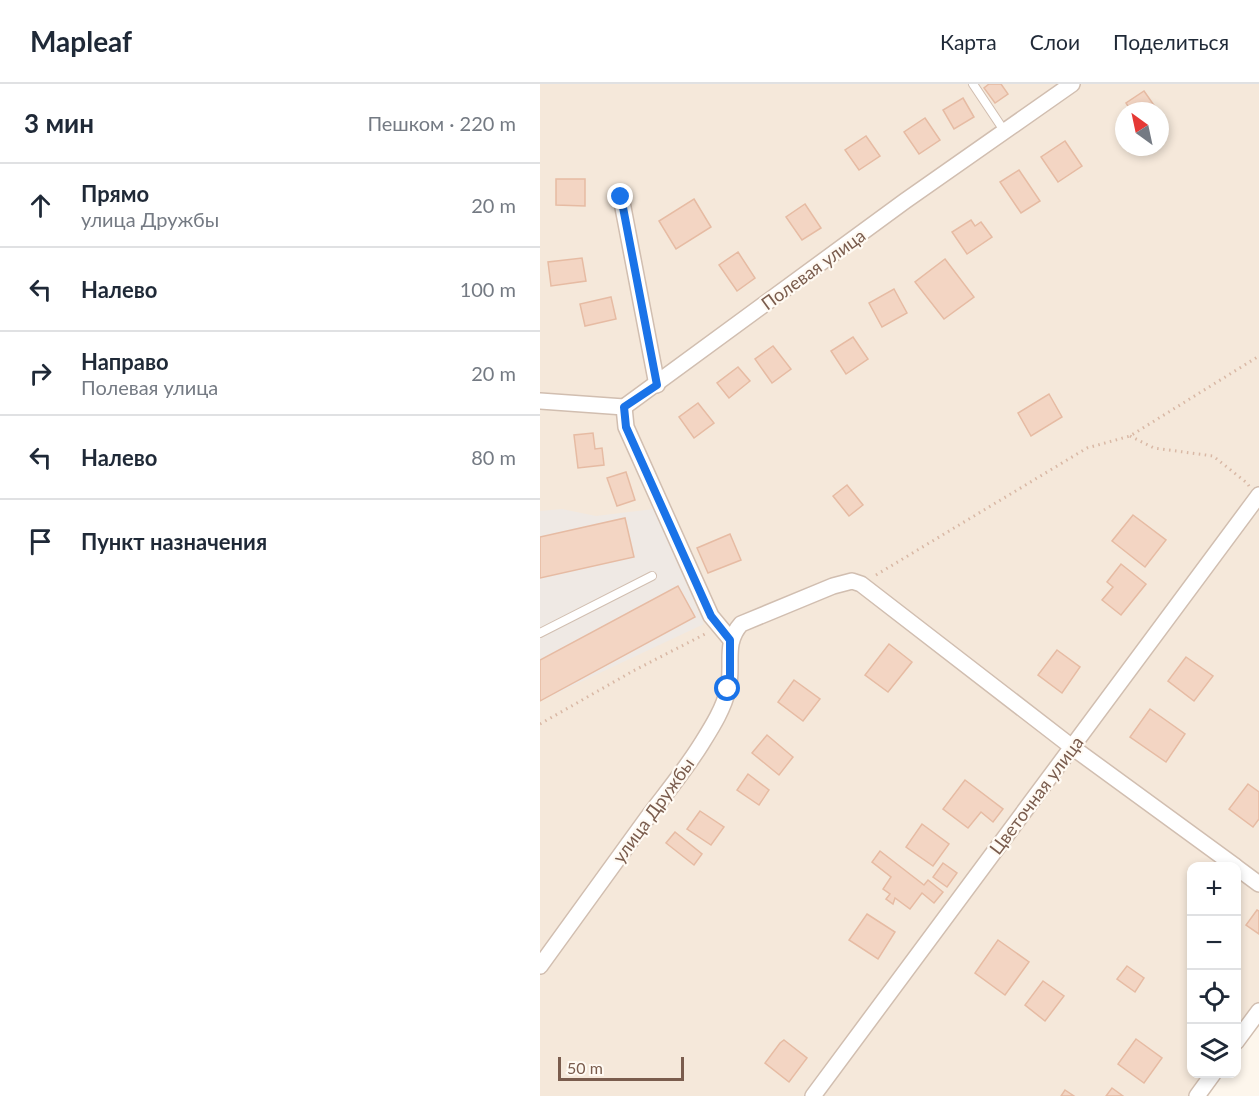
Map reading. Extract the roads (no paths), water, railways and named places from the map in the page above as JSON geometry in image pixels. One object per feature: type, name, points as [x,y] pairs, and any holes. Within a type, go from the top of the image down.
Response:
[{"type":"street","name":"Полевая улица","points":[[624,407],[905,201],[1072,84]]},
{"type":"street","points":[[621,197],[657,385]]},
{"type":"street","points":[[540,401],[624,407],[626,427],[711,616],[730,640],[741,624],[833,586],[852,581],[861,584],[1072,747],[1229,862]]},
{"type":"street","name":"Цветочная улица","points":[[813,1096],[1258,497]]},
{"type":"street","name":"улица Дружбы","points":[[540,966],[702,743],[724,703],[728,689],[730,640]]},
{"type":"street","points":[[1241,871],[1259,884]]},
{"type":"street","points":[[1241,1035],[1259,1011]]},
{"type":"street","points":[[1197,1096],[1210,1078]]},
{"type":"lane","points":[[973,84],[1005,132]]},
{"type":"lane","points":[[540,633],[652,576]]}]
